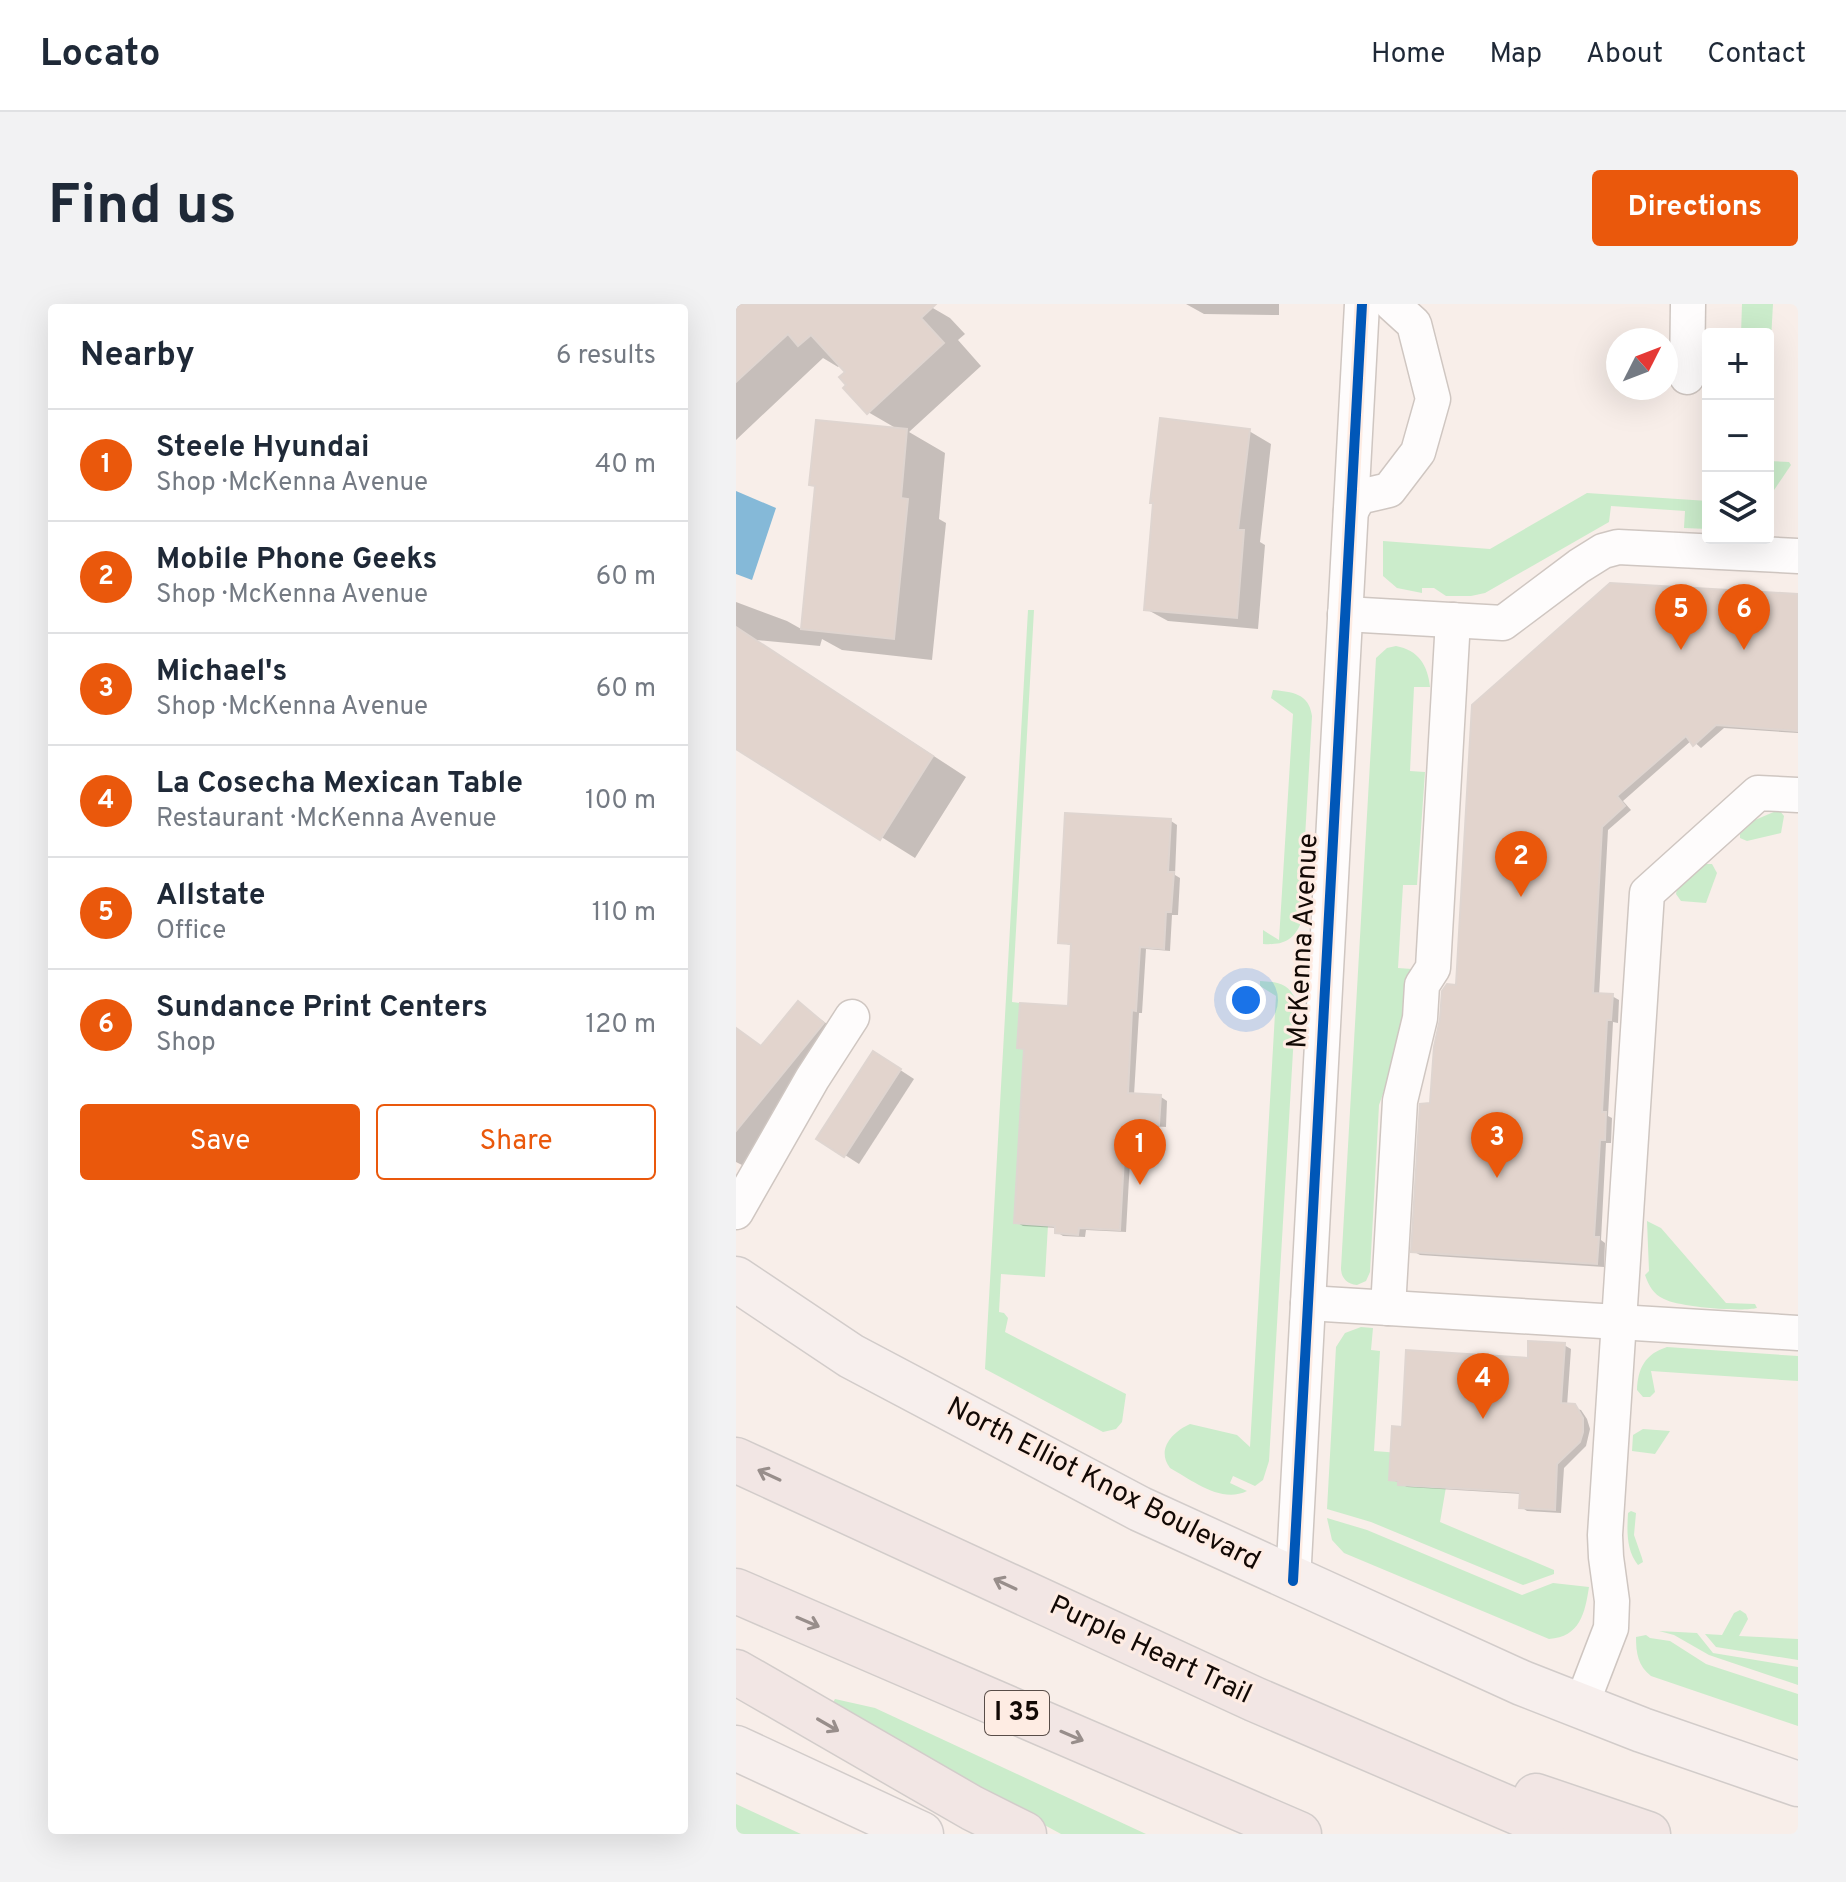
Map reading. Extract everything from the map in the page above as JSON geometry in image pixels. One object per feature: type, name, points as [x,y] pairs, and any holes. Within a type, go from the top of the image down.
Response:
[{"type":"highway","name":"Purple Heart Trail","points":[[736,1460],[1254,1699],[1568,1834]]},
{"type":"highway","name":"I 35","points":[[736,1591],[1299,1834]]},
{"type":"highway","points":[[736,1672],[972,1808],[1024,1834]]},
{"type":"highway","points":[[1254,1699],[1648,1834]]},
{"type":"main road","name":"North Elliot Knox Boulevard","points":[[736,1279],[851,1356],[1103,1491],[1293,1581],[1522,1683],[1798,1784]]},
{"type":"main road","points":[[736,1748],[921,1834]]},
{"type":"street","name":"McKenna Avenue","points":[[1293,1581],[1362,304]]},
{"type":"street","points":[[1351,511],[1359,497],[1389,490],[1418,452],[1433,399],[1414,324],[1392,304]]},
{"type":"street","points":[[1687,377],[1688,304]]},
{"type":"street","points":[[1345,614],[1503,623],[1603,551],[1631,545],[1798,556]]},
{"type":"street","points":[[1388,1308],[1400,1101],[1420,1018],[1422,985],[1433,968],[1453,620]]},
{"type":"street","points":[[1581,1706],[1606,1642],[1612,1613],[1605,1535],[1647,893],[1758,793],[1798,795]]},
{"type":"street","points":[[736,1212],[812,1079],[852,1017]]},
{"type":"street","points":[[1308,1303],[1798,1333]]},
{"type":"green space","points":[[1742,304],[1773,304],[1772,328],[1741,328]]},
{"type":"green space","points":[[1774,461],[1789,462],[1791,465],[1774,490]]},
{"type":"green space","points":[[1587,493],[1702,501],[1702,529],[1684,528],[1685,511],[1611,506],[1609,522],[1485,593],[1446,596],[1434,588],[1422,588],[1422,593],[1397,588],[1383,576],[1383,541],[1490,549]]},
{"type":"green space","points":[[1028,610],[1034,610],[1012,1002],[1020,1003],[1017,1047],[1024,1049],[1014,1223],[1048,1225],[1045,1277],[1001,1274],[999,1312],[1008,1318],[1005,1332],[1126,1394],[1122,1422],[1116,1429],[1103,1432],[985,1369]]},
{"type":"green space","points":[[1396,646],[1416,655],[1429,679],[1430,687],[1414,687],[1410,771],[1425,772],[1417,885],[1403,885],[1398,968],[1412,969],[1410,1017],[1379,1105],[1370,1272],[1366,1281],[1357,1285],[1345,1280],[1341,1268],[1376,658],[1387,648]]},
{"type":"green space","points":[[1273,690],[1303,698],[1312,716],[1300,925],[1285,941],[1263,944],[1263,930],[1279,940],[1293,714],[1271,698]]},
{"type":"green space","points":[[1776,811],[1784,816],[1781,833],[1747,841],[1740,838],[1740,834],[1755,820]]},
{"type":"green space","points":[[1705,864],[1712,864],[1717,873],[1706,903],[1681,901],[1676,894],[1677,889]]},
{"type":"green space","points":[[1260,981],[1282,984],[1296,1000],[1269,1461],[1263,1480],[1255,1486],[1233,1476],[1230,1483],[1247,1491],[1227,1495],[1207,1489],[1170,1468],[1165,1448],[1177,1432],[1190,1424],[1237,1435],[1250,1447],[1276,996],[1260,986]]},
{"type":"green space","points":[[1647,1221],[1661,1228],[1726,1303],[1755,1304],[1757,1308],[1696,1306],[1671,1302],[1657,1295],[1645,1275],[1649,1271]]},
{"type":"green space","points":[[1361,1327],[1373,1328],[1371,1350],[1380,1351],[1374,1451],[1400,1453],[1446,1487],[1440,1522],[1554,1570],[1554,1574],[1523,1585],[1371,1522],[1327,1509],[1336,1347],[1345,1333]]},
{"type":"green space","points":[[1667,1347],[1798,1356],[1798,1381],[1651,1371],[1655,1392],[1650,1397],[1643,1397],[1637,1390],[1641,1369],[1648,1358]]},
{"type":"green space","points":[[1643,1429],[1670,1431],[1655,1454],[1632,1451],[1633,1435]]},
{"type":"green space","points":[[1628,1513],[1636,1513],[1634,1535],[1643,1562],[1638,1565],[1628,1540]]},
{"type":"green space","points":[[1327,1518],[1367,1530],[1522,1595],[1553,1583],[1589,1587],[1583,1614],[1568,1634],[1549,1639],[1344,1553],[1332,1540]]},
{"type":"green space","points":[[1740,1610],[1748,1619],[1739,1636],[1798,1639],[1798,1660],[1716,1647],[1705,1634],[1722,1635],[1734,1613]]},
{"type":"green space","points":[[1659,1631],[1697,1633],[1713,1653],[1798,1667],[1798,1685],[1709,1655],[1674,1635]]},
{"type":"green space","points":[[1646,1635],[1670,1641],[1706,1664],[1798,1694],[1798,1726],[1651,1676],[1639,1659],[1637,1648],[1636,1637]]},
{"type":"green space","points":[[835,1699],[875,1708],[1146,1834],[1061,1834],[899,1746],[832,1704]]},
{"type":"green space","points":[[736,1804],[801,1834],[736,1834]]},
{"type":"water","points":[[736,491],[776,508],[752,580],[736,574]]},
{"type":"building","points":[[736,304],[936,304],[921,318],[944,343],[867,414],[843,388],[846,385],[839,377],[845,372],[811,335],[798,346],[788,334],[736,382]]},
{"type":"building","points":[[1160,418],[1250,429],[1238,530],[1244,530],[1237,618],[1144,610],[1153,503],[1150,503]]},
{"type":"building","points":[[816,420],[907,429],[901,498],[908,499],[894,639],[801,629],[815,486],[809,485]]},
{"type":"building","points":[[1610,583],[1798,594],[1798,731],[1716,725],[1693,746],[1686,736],[1617,796],[1625,806],[1602,827],[1593,993],[1613,994],[1611,1020],[1607,1020],[1602,1112],[1606,1112],[1605,1140],[1600,1140],[1594,1237],[1599,1237],[1597,1264],[1411,1252],[1420,1104],[1430,1103],[1442,991],[1447,984],[1456,985],[1472,705]]},
{"type":"building","points":[[736,627],[933,756],[880,840],[736,749]]},
{"type":"building","points":[[1065,813],[1171,819],[1168,872],[1174,872],[1171,912],[1166,912],[1164,949],[1140,947],[1136,1011],[1132,1010],[1128,1093],[1161,1095],[1159,1125],[1126,1122],[1120,1230],[1079,1228],[1078,1235],[1055,1233],[1055,1226],[1014,1223],[1024,1049],[1017,1048],[1020,1003],[1068,1006],[1071,944],[1058,943]]},
{"type":"building","points":[[798,1001],[824,1023],[736,1131],[736,1028],[761,1046]]},
{"type":"building","points":[[873,1051],[901,1069],[844,1157],[816,1139]]},
{"type":"building","points":[[1528,1341],[1565,1343],[1561,1403],[1575,1404],[1583,1418],[1580,1442],[1557,1464],[1555,1510],[1519,1508],[1520,1492],[1398,1485],[1398,1481],[1389,1480],[1392,1426],[1402,1427],[1406,1350],[1528,1358]]},
{"type":"cycle path","points":[[1293,1581],[1362,304]]},
{"type":"place","name":"Allstate","points":[[1681,650]]},
{"type":"place","name":"Sundance Print Centers","points":[[1744,650]]},
{"type":"place","name":"Mobile Phone Geeks","points":[[1521,897]]},
{"type":"place","name":"Michael's","points":[[1497,1178]]},
{"type":"place","name":"Steele Hyundai","points":[[1140,1185]]},
{"type":"place","name":"La Cosecha Mexican Table","points":[[1483,1419]]}]
